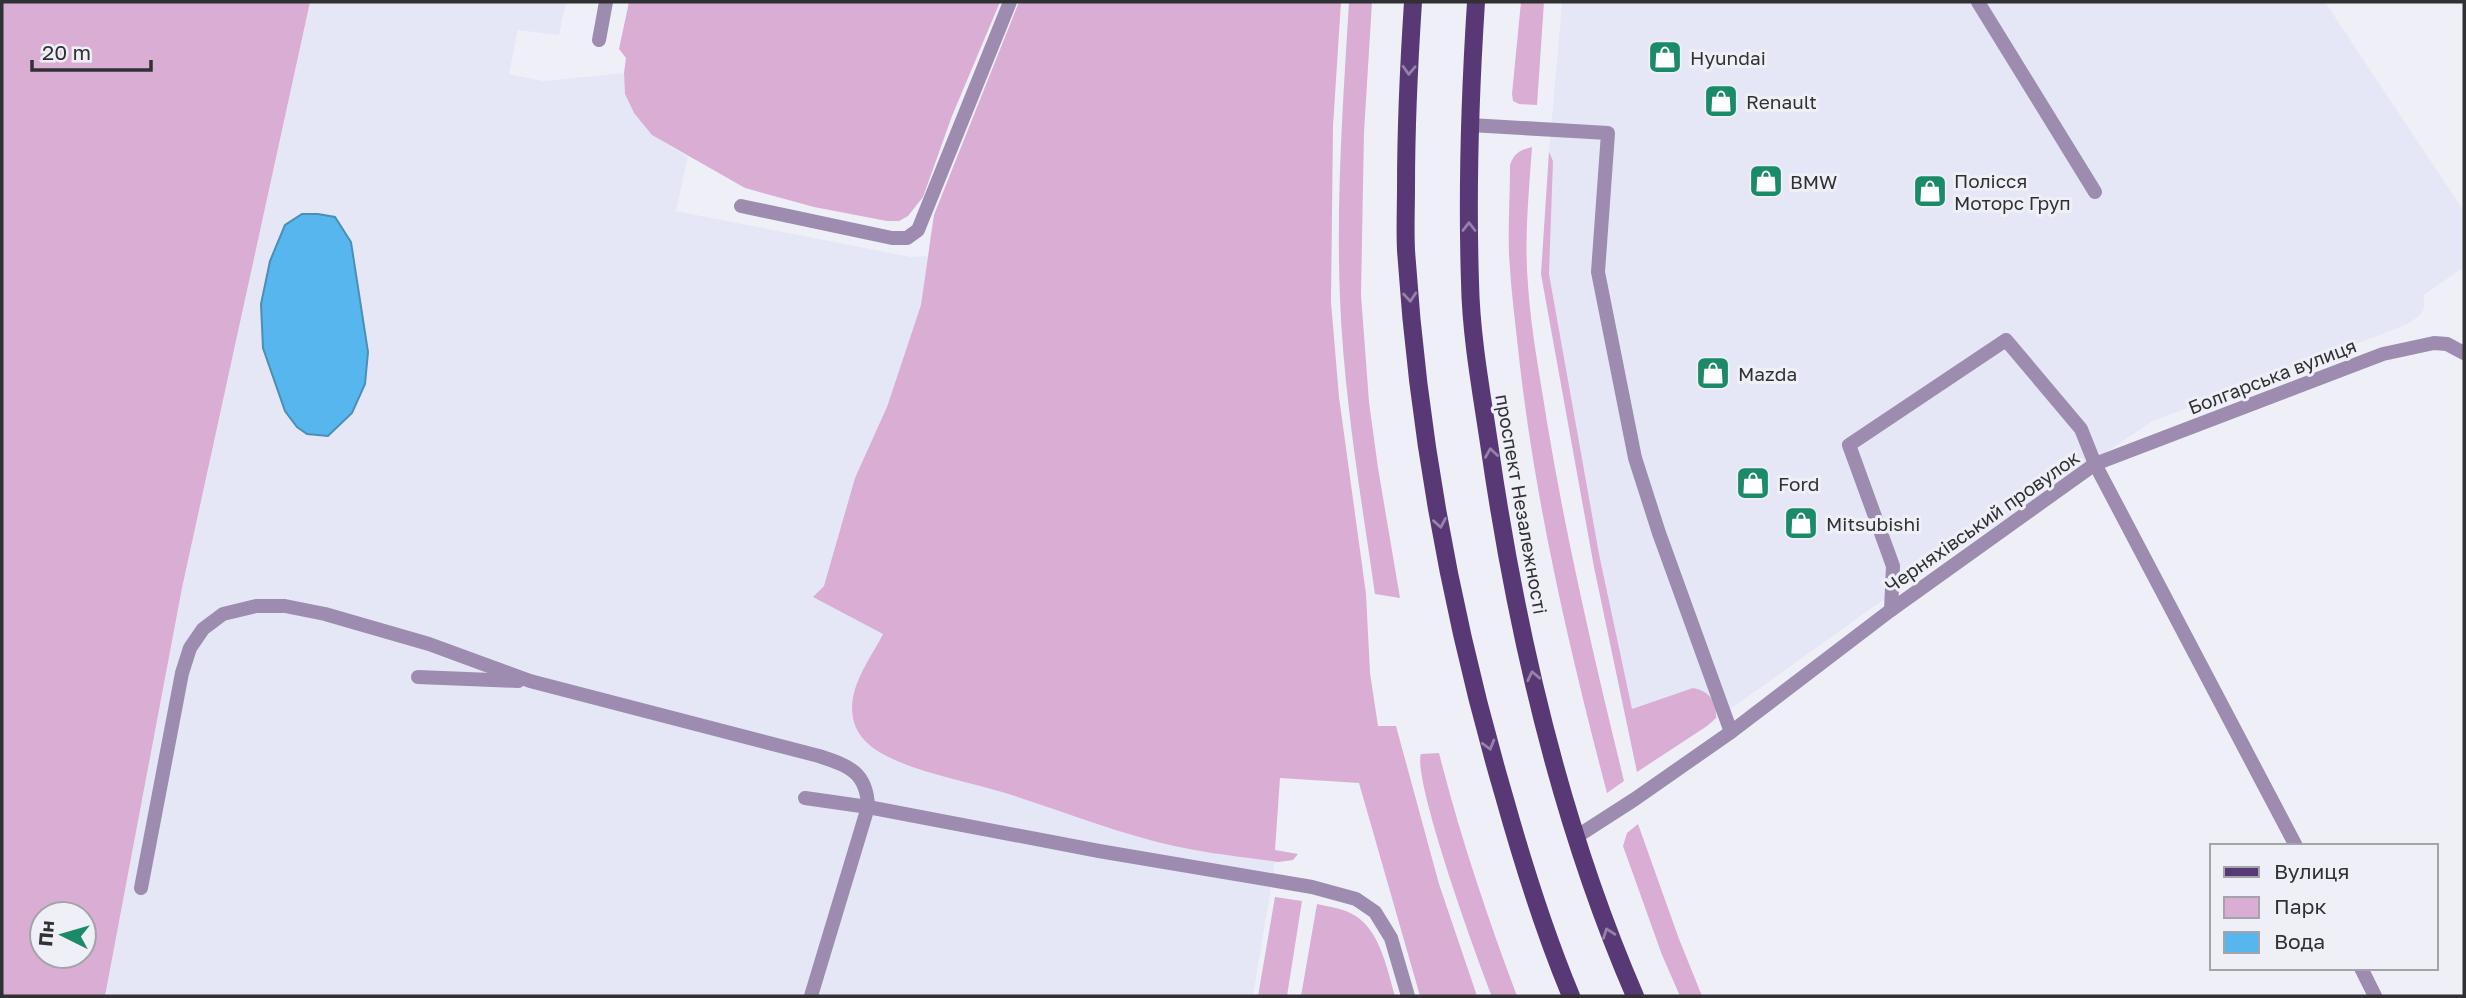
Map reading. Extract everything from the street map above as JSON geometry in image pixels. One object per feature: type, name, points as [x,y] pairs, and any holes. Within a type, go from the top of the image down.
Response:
[{"type":"main road","points":[[1413,2],[1406,146],[1406,248],[1415,359],[1434,490],[1454,599],[1480,715],[1550,947],[1571,996]]},
{"type":"main road","name":"проспект Незалежності","points":[[1476,2],[1470,125],[1470,285],[1479,374],[1496,490],[1543,724],[1576,837],[1610,939],[1634,996]]},
{"type":"street","points":[[599,40],[606,2]]},
{"type":"street","points":[[741,206],[892,238],[907,238],[918,230],[1010,2]]},
{"type":"street","points":[[1978,2],[2095,192]]},
{"type":"street","points":[[1470,125],[1608,133],[1598,272],[1635,458],[1659,533],[1731,732]]},
{"type":"street","points":[[1891,610],[1892,566],[1849,445],[2006,340],[2081,429],[2095,464]]},
{"type":"street","name":"Болгарська вулиця","points":[[2095,464],[2383,354],[2434,343],[2447,344],[2464,353]]},
{"type":"street","name":"Черняхівський провулок","points":[[1576,837],[1731,732],[1891,610],[2095,464],[2295,844]]},
{"type":"street","points":[[141,888],[182,673],[190,648],[203,629],[223,614],[256,606],[285,606],[325,614],[429,644],[530,681],[819,756],[842,764],[859,775],[867,791],[868,807],[811,996]]},
{"type":"street","points":[[418,677],[530,681]]},
{"type":"street","points":[[805,798],[1312,887],[1356,899],[1375,912],[1391,938],[1408,996]]},
{"type":"street","points":[[2362,970],[2375,996]]},
{"type":"shaded area","points":[[310,2],[566,2],[559,35],[518,30],[509,74],[543,81],[624,73],[625,94],[652,135],[688,157],[676,211],[911,257],[929,256],[934,215],[1019,2],[1275,850],[1298,854],[1293,860],[1275,863],[1253,996],[105,996],[182,588]]},
{"type":"shaded area","points":[[1562,2],[2325,2],[2464,211],[2464,267],[2424,295],[2424,308],[2419,316],[2408,324],[2153,421],[1876,605],[1707,726],[1637,772],[1594,567],[1541,274]]},
{"type":"green space","points":[[2,2],[310,2],[182,588],[105,996],[2,996]]},
{"type":"green space","points":[[629,2],[1000,2],[952,116],[923,197],[908,216],[899,221],[887,221],[814,207],[745,188],[652,135],[634,113],[625,94],[626,58],[619,49]]},
{"type":"green space","points":[[1019,2],[1341,2],[1333,126],[1331,302],[1339,397],[1366,594],[1370,673],[1378,726],[1396,726],[1439,884],[1477,996],[1420,996],[1359,783],[1280,778],[1275,850],[1298,854],[1293,860],[1278,862],[1203,852],[1156,842],[1002,792],[924,771],[894,760],[877,750],[864,740],[856,727],[852,710],[856,687],[883,634],[813,597],[824,586],[855,478],[887,407],[921,305],[934,215]]},
{"type":"green space","points":[[1349,2],[1372,2],[1364,132],[1361,295],[1369,402],[1400,598],[1375,594],[1345,373],[1339,225]]},
{"type":"green space","points":[[1521,2],[1544,2],[1537,105],[1513,101]]},
{"type":"green space","points":[[1532,147],[1527,216],[1531,319],[1563,512],[1624,781],[1607,793],[1580,687],[1545,528],[1520,366],[1509,255],[1510,165],[1518,153]]},
{"type":"green space","points":[[1549,152],[1553,161],[1549,274],[1599,554],[1632,709],[1693,688],[1711,698],[1716,712],[1716,718],[1707,726],[1637,772],[1594,567],[1541,274]]},
{"type":"green space","points":[[1439,753],[1475,876],[1517,996],[1492,996],[1448,872],[1426,798],[1421,770],[1421,754]]},
{"type":"green space","points":[[1638,824],[1702,996],[1680,996],[1662,955],[1623,846],[1627,833]]},
{"type":"green space","points":[[1275,897],[1302,901],[1287,996],[1258,996]]},
{"type":"green space","points":[[1317,904],[1350,913],[1370,930],[1381,951],[1395,996],[1301,996]]},
{"type":"water","points":[[302,214],[335,217],[351,242],[368,352],[365,384],[352,413],[328,436],[307,434],[297,427],[285,411],[263,348],[261,304],[270,261],[285,225]]},
{"type":"place","name":"Hyundai","points":[[1665,57]]},
{"type":"place","name":"Renault","points":[[1721,101]]},
{"type":"place","name":"BMW","points":[[1766,181]]},
{"type":"place","name":"Полісся Моторс Груп","points":[[1930,191]]},
{"type":"place","name":"Mazda","points":[[1713,373]]},
{"type":"place","name":"Ford","points":[[1753,483]]},
{"type":"place","name":"Mitsubishi","points":[[1801,523]]}]
